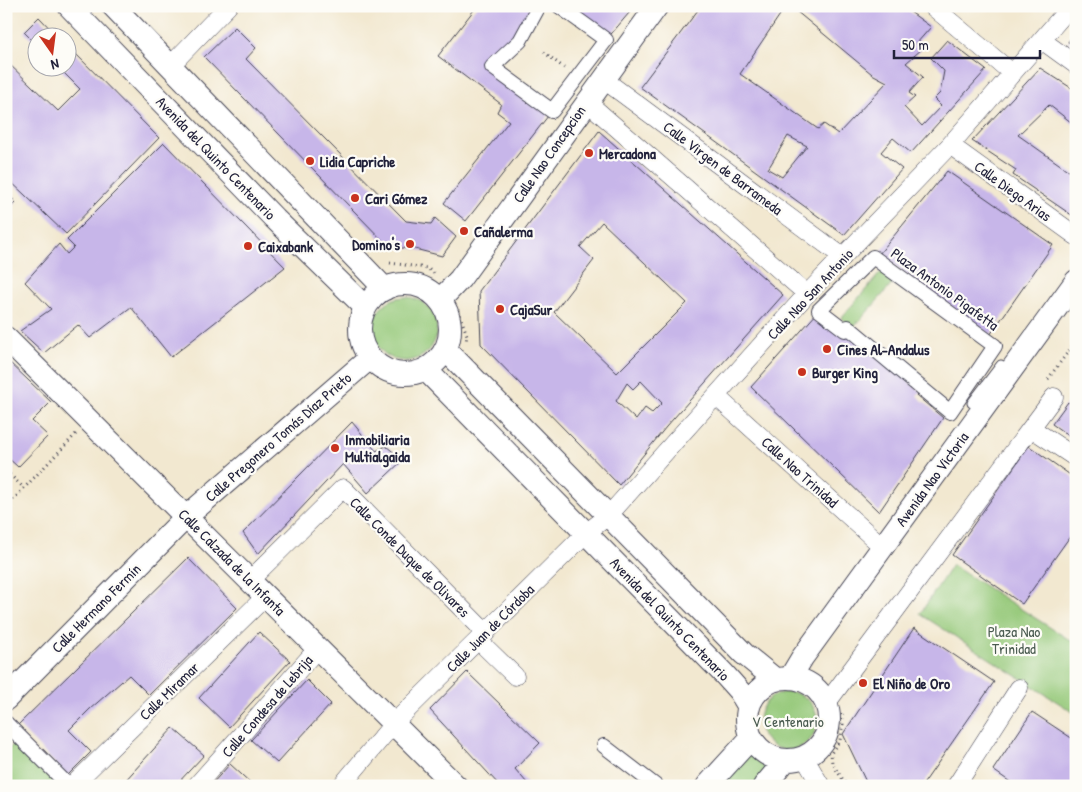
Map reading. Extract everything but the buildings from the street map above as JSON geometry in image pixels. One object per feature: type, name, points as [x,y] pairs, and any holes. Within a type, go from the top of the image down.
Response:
[{"type":"street","name":"Avenida del Quinto Centenario","points":[[69,6],[274,218],[366,307]]},
{"type":"street","name":"Avenida del Quinto Centenario","points":[[112,6],[171,65],[385,289]]},
{"type":"street","points":[[171,65],[228,6]]},
{"type":"street","points":[[539,6],[520,41],[492,67],[552,112],[606,40],[559,6]]},
{"type":"street","name":"Calle Nao Concepcion","points":[[440,300],[460,279],[657,6]]},
{"type":"street","name":"Calle Nao San Antonio","points":[[608,516],[807,294],[950,145],[1012,73],[1043,41],[1071,6]]},
{"type":"street","points":[[939,8],[1012,73]]},
{"type":"street","points":[[1043,41],[1076,65]]},
{"type":"street","name":"Calle Virgen de Barrameda","points":[[603,79],[843,258]]},
{"type":"street","points":[[586,102],[807,294]]},
{"type":"street","name":"Calle Diego Arias","points":[[950,145],[1076,236]]},
{"type":"street","name":"Plaza Antonio Pigafetta","points":[[872,257],[995,346],[950,412],[848,327],[845,330],[819,310],[872,257]]},
{"type":"street","name":"Avenida Nao Victoria","points":[[783,679],[802,658],[1076,281]]},
{"type":"street","points":[[400,284],[415,285],[429,290],[440,300],[447,311],[451,324],[450,338],[446,350],[437,362],[426,370],[411,374],[396,374],[381,368],[370,358],[363,346],[360,320],[374,296],[385,289],[400,284]]},
{"type":"street","name":"Calle Calzada de la Infanta","points":[[6,338],[456,786]]},
{"type":"street","name":"Avenida del Quinto Centenario","points":[[446,350],[744,654],[783,679]]},
{"type":"street","name":"Calle Pregonero Tomás Díaz Prieto","points":[[186,516],[370,358]]},
{"type":"street","name":"Avenida del Quinto Centenario","points":[[426,370],[724,674],[740,692],[749,707]]},
{"type":"street","name":"Calle Nao Trinidad","points":[[717,396],[883,547]]},
{"type":"street","points":[[826,704],[1054,397]]},
{"type":"street","points":[[1031,428],[1076,458]]},
{"type":"street","name":"Calle Conde Duque de Olivares","points":[[258,588],[343,488],[482,637]]},
{"type":"street","name":"Calle Hermano Fermín","points":[[6,699],[186,516]]},
{"type":"street","points":[[586,533],[608,516]]},
{"type":"street","name":"Calle Juan de Córdoba","points":[[341,786],[394,723],[586,533]]},
{"type":"street","name":"Calle Miramar","points":[[70,786],[258,588]]},
{"type":"street","points":[[482,637],[515,676]]},
{"type":"street","name":"Calle Condesa de Lebrija","points":[[196,786],[318,648]]},
{"type":"street","points":[[764,786],[795,759],[815,750],[823,741],[829,717],[826,704],[812,686],[783,679],[764,686],[755,695],[749,707],[747,718],[751,738],[760,750],[772,757],[795,759],[821,786]]},
{"type":"street","points":[[956,786],[1019,688]]},
{"type":"street","points":[[6,724],[70,786]]},
{"type":"street","points":[[707,786],[751,738]]},
{"type":"street","points":[[604,746],[656,786]]},
{"type":"lane","points":[[972,403],[1006,360],[1014,366]]},
{"type":"path","points":[[6,507],[90,420]]},
{"type":"path","points":[[6,472],[24,488]]},
{"type":"green space","points":[[882,271],[894,282],[853,328],[841,318]]},
{"type":"green space","points":[[405,297],[423,303],[431,311],[437,329],[431,347],[423,355],[405,361],[387,355],[379,347],[373,329],[379,311],[387,303]]},
{"type":"green space","name":"Plaza Nao Trinidad","points":[[952,565],[1076,644],[1076,714],[920,614]]},
{"type":"green space","name":"V Centenario","points":[[782,692],[794,692],[809,700],[817,715],[817,727],[809,742],[794,750],[782,750],[767,742],[759,727],[759,715],[767,700]]},
{"type":"green space","points":[[16,742],[59,786],[6,786],[6,751]]},
{"type":"green space","points":[[749,755],[772,766],[756,786],[720,786]]},
{"type":"place","name":"Mercadona","points":[[589,153]]},
{"type":"place","name":"Lidia Capriche","points":[[310,161]]},
{"type":"place","name":"Cari Gómez","points":[[355,198]]},
{"type":"place","name":"Cañalerma","points":[[464,231]]},
{"type":"place","name":"Domino's","points":[[410,244]]},
{"type":"place","name":"Caixabank","points":[[248,246]]},
{"type":"place","name":"CajaSur","points":[[500,309]]},
{"type":"place","name":"Cines Al-Andalus","points":[[827,349]]},
{"type":"place","name":"Burger King","points":[[802,372]]},
{"type":"place","name":"Inmobiliaria Multialgaida","points":[[335,448]]},
{"type":"place","name":"El Niño de Oro","points":[[863,683]]}]
